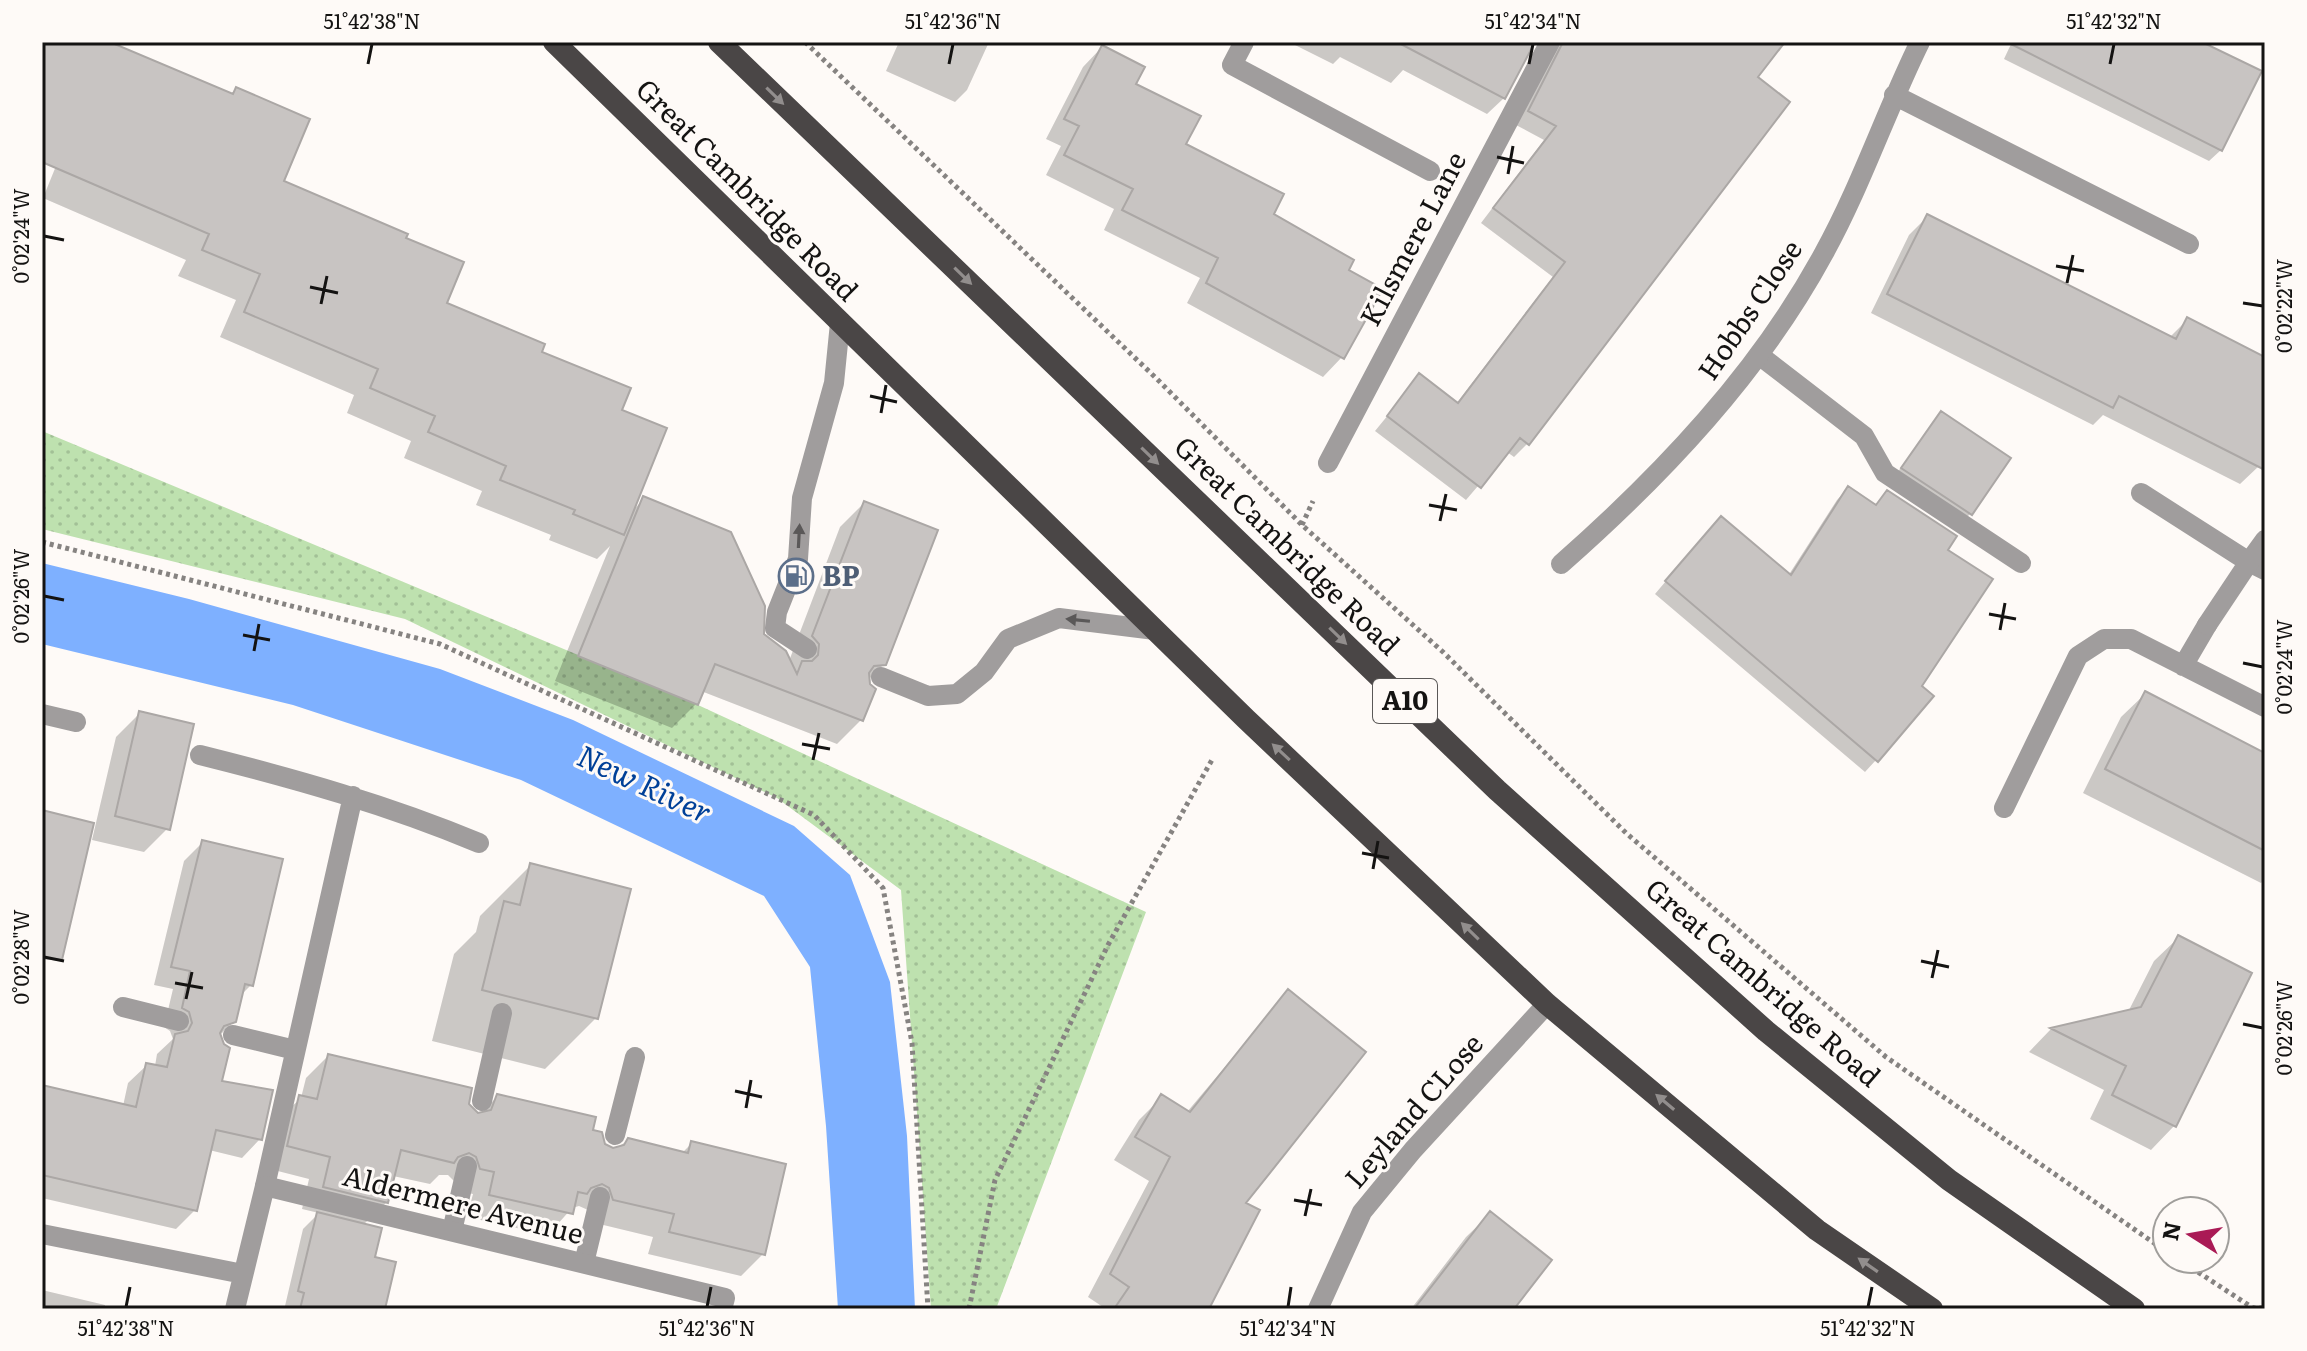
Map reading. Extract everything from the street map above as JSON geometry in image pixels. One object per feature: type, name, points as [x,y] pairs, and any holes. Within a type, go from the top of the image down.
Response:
[{"type":"highway","name":"Great Cambridge Road","points":[[554,42],[1155,630],[1547,1004],[1817,1230],[1932,1309]]},
{"type":"highway","name":"Great Cambridge Road","points":[[719,42],[1497,790],[1766,1031],[1949,1180],[2134,1309]]},
{"type":"street","points":[[1244,42],[1232,65],[1430,171]]},
{"type":"street","name":"Kilsmere Lane","points":[[1328,463],[1550,42]]},
{"type":"street","name":"Hobbs Close","points":[[1561,564],[1654,475],[1719,405],[1759,355],[1824,253],[1920,42]]},
{"type":"street","points":[[1894,95],[2189,244]]},
{"type":"street","points":[[807,649],[775,628],[777,612],[798,559],[802,498],[834,383],[840,323]]},
{"type":"street","points":[[1759,355],[1836,411],[1864,436],[1885,473],[2021,563]]},
{"type":"street","points":[[2141,493],[2257,566]]},
{"type":"street","points":[[2183,666],[2207,625],[2257,566],[2265,540]]},
{"type":"street","points":[[881,677],[928,696],[957,694],[984,672],[1008,639],[1059,618],[1155,630]]},
{"type":"street","points":[[2004,808],[2078,656],[2104,639],[2131,639],[2265,707]]},
{"type":"street","points":[[42,714],[76,722]]},
{"type":"street","points":[[200,755],[406,812],[479,843]]},
{"type":"street","points":[[235,1309],[353,796]]},
{"type":"street","name":"Leyland CLose","points":[[1318,1309],[1362,1212],[1413,1150],[1547,1004]]},
{"type":"street","points":[[123,1007],[179,1021]]},
{"type":"street","points":[[482,1101],[502,1013]]},
{"type":"street","points":[[233,1035],[295,1050]]},
{"type":"street","points":[[615,1135],[635,1057]]},
{"type":"street","points":[[452,1231],[467,1166]]},
{"type":"street","name":"Aldermere Avenue","points":[[265,1186],[725,1298],[722,1309]]},
{"type":"street","points":[[584,1263],[600,1197]]},
{"type":"street","points":[[42,1234],[243,1274]]},
{"type":"path","points":[[805,42],[1157,379],[1302,525],[1443,652],[1626,833],[1886,1057],[2151,1241]]},
{"type":"path","points":[[42,542],[440,644],[814,815],[883,888],[912,1043],[928,1309]]},
{"type":"path","points":[[969,1309],[995,1180],[1108,945],[1213,758]]},
{"type":"path","points":[[2202,1275],[2253,1308],[2265,1308]]},
{"type":"green space","points":[[42,431],[698,705],[1146,912],[996,1309],[931,1309],[901,890],[777,798],[405,619],[42,529]]},
{"type":"water","name":"New River","points":[[42,563],[189,599],[440,669],[573,720],[794,826],[850,875],[890,982],[907,1136],[915,1309],[838,1309],[826,1126],[810,967],[764,896],[521,780],[293,705],[42,644]]},
{"type":"building","points":[[42,42],[110,42],[233,94],[236,87],[310,119],[284,181],[408,234],[406,238],[464,262],[447,303],[545,344],[542,352],[631,388],[622,410],[667,428],[624,535],[573,514],[575,510],[500,480],[506,466],[428,432],[435,416],[370,388],[378,369],[244,312],[260,274],[202,250],[209,234],[42,162]]},
{"type":"building","points":[[1397,42],[1535,42],[1505,99]]},
{"type":"building","points":[[1563,42],[1785,42],[1758,77],[1790,102],[1529,445],[1520,438],[1481,488],[1387,416],[1419,373],[1458,403],[1565,262],[1493,208],[1556,126],[1528,111]]},
{"type":"building","points":[[2007,42],[2202,42],[2262,71],[2222,151]]},
{"type":"building","points":[[1102,45],[1145,67],[1136,84],[1201,116],[1186,144],[1284,194],[1274,214],[1354,260],[1349,270],[1383,289],[1344,359],[1206,283],[1218,258],[1122,210],[1133,189],[1064,155],[1079,126],[1064,119]]},
{"type":"building","points":[[1927,214],[2176,339],[2187,317],[2265,357],[2265,470],[2119,396],[2113,408],[1887,294]]},
{"type":"building","points":[[1941,411],[2011,458],[1972,515],[1901,468]]},
{"type":"building","points":[[1848,486],[1876,505],[1887,490],[1957,536],[1948,550],[1993,579],[1922,686],[1934,696],[1878,762],[1665,581],[1721,516],[1791,575]]},
{"type":"building","points":[[643,496],[731,532],[765,606],[764,634],[786,651],[797,674],[802,661],[812,661],[818,655],[819,644],[812,636],[864,501],[938,530],[886,665],[874,666],[869,673],[870,684],[876,689],[863,721],[715,664],[698,705],[578,656]]},
{"type":"building","points":[[2145,691],[2265,753],[2265,851],[2105,769]]},
{"type":"building","points":[[139,711],[194,724],[170,830],[115,816]]},
{"type":"building","points":[[42,810],[94,823],[62,960],[42,958]]},
{"type":"building","points":[[202,840],[283,859],[253,986],[245,984],[236,1022],[224,1026],[220,1033],[224,1044],[230,1048],[222,1081],[273,1090],[262,1140],[216,1130],[197,1211],[42,1175],[42,1085],[136,1107],[146,1063],[167,1067],[175,1034],[188,1031],[192,1023],[189,1012],[182,1008],[190,971],[171,967]]},
{"type":"building","points":[[530,863],[631,889],[598,1019],[482,990],[504,901],[520,905]]},
{"type":"building","points":[[2178,935],[2252,973],[2176,1127],[2112,1095],[2126,1066],[2050,1028],[2141,1007]]},
{"type":"building","points":[[1288,989],[1366,1052],[1246,1203],[1260,1210],[1209,1309],[1114,1309],[1129,1287],[1110,1274],[1170,1157],[1135,1137],[1161,1094],[1190,1112]]},
{"type":"building","points":[[328,1054],[472,1088],[469,1104],[478,1113],[491,1110],[497,1094],[596,1117],[593,1130],[602,1132],[605,1144],[613,1148],[624,1145],[628,1138],[688,1153],[691,1141],[786,1164],[765,1255],[669,1232],[674,1214],[613,1200],[609,1188],[602,1184],[591,1188],[587,1194],[578,1192],[573,1214],[489,1195],[494,1172],[480,1169],[476,1157],[469,1153],[458,1157],[454,1163],[401,1150],[388,1203],[323,1187],[330,1157],[287,1146],[299,1095],[317,1099]]},
{"type":"building","points":[[1490,1211],[1552,1260],[1514,1309],[1414,1309]]},
{"type":"building","points":[[317,1212],[382,1228],[375,1257],[396,1262],[385,1309],[300,1309],[304,1293],[298,1291]]},
{"type":"place","name":"BP","points":[[796,576]]}]
